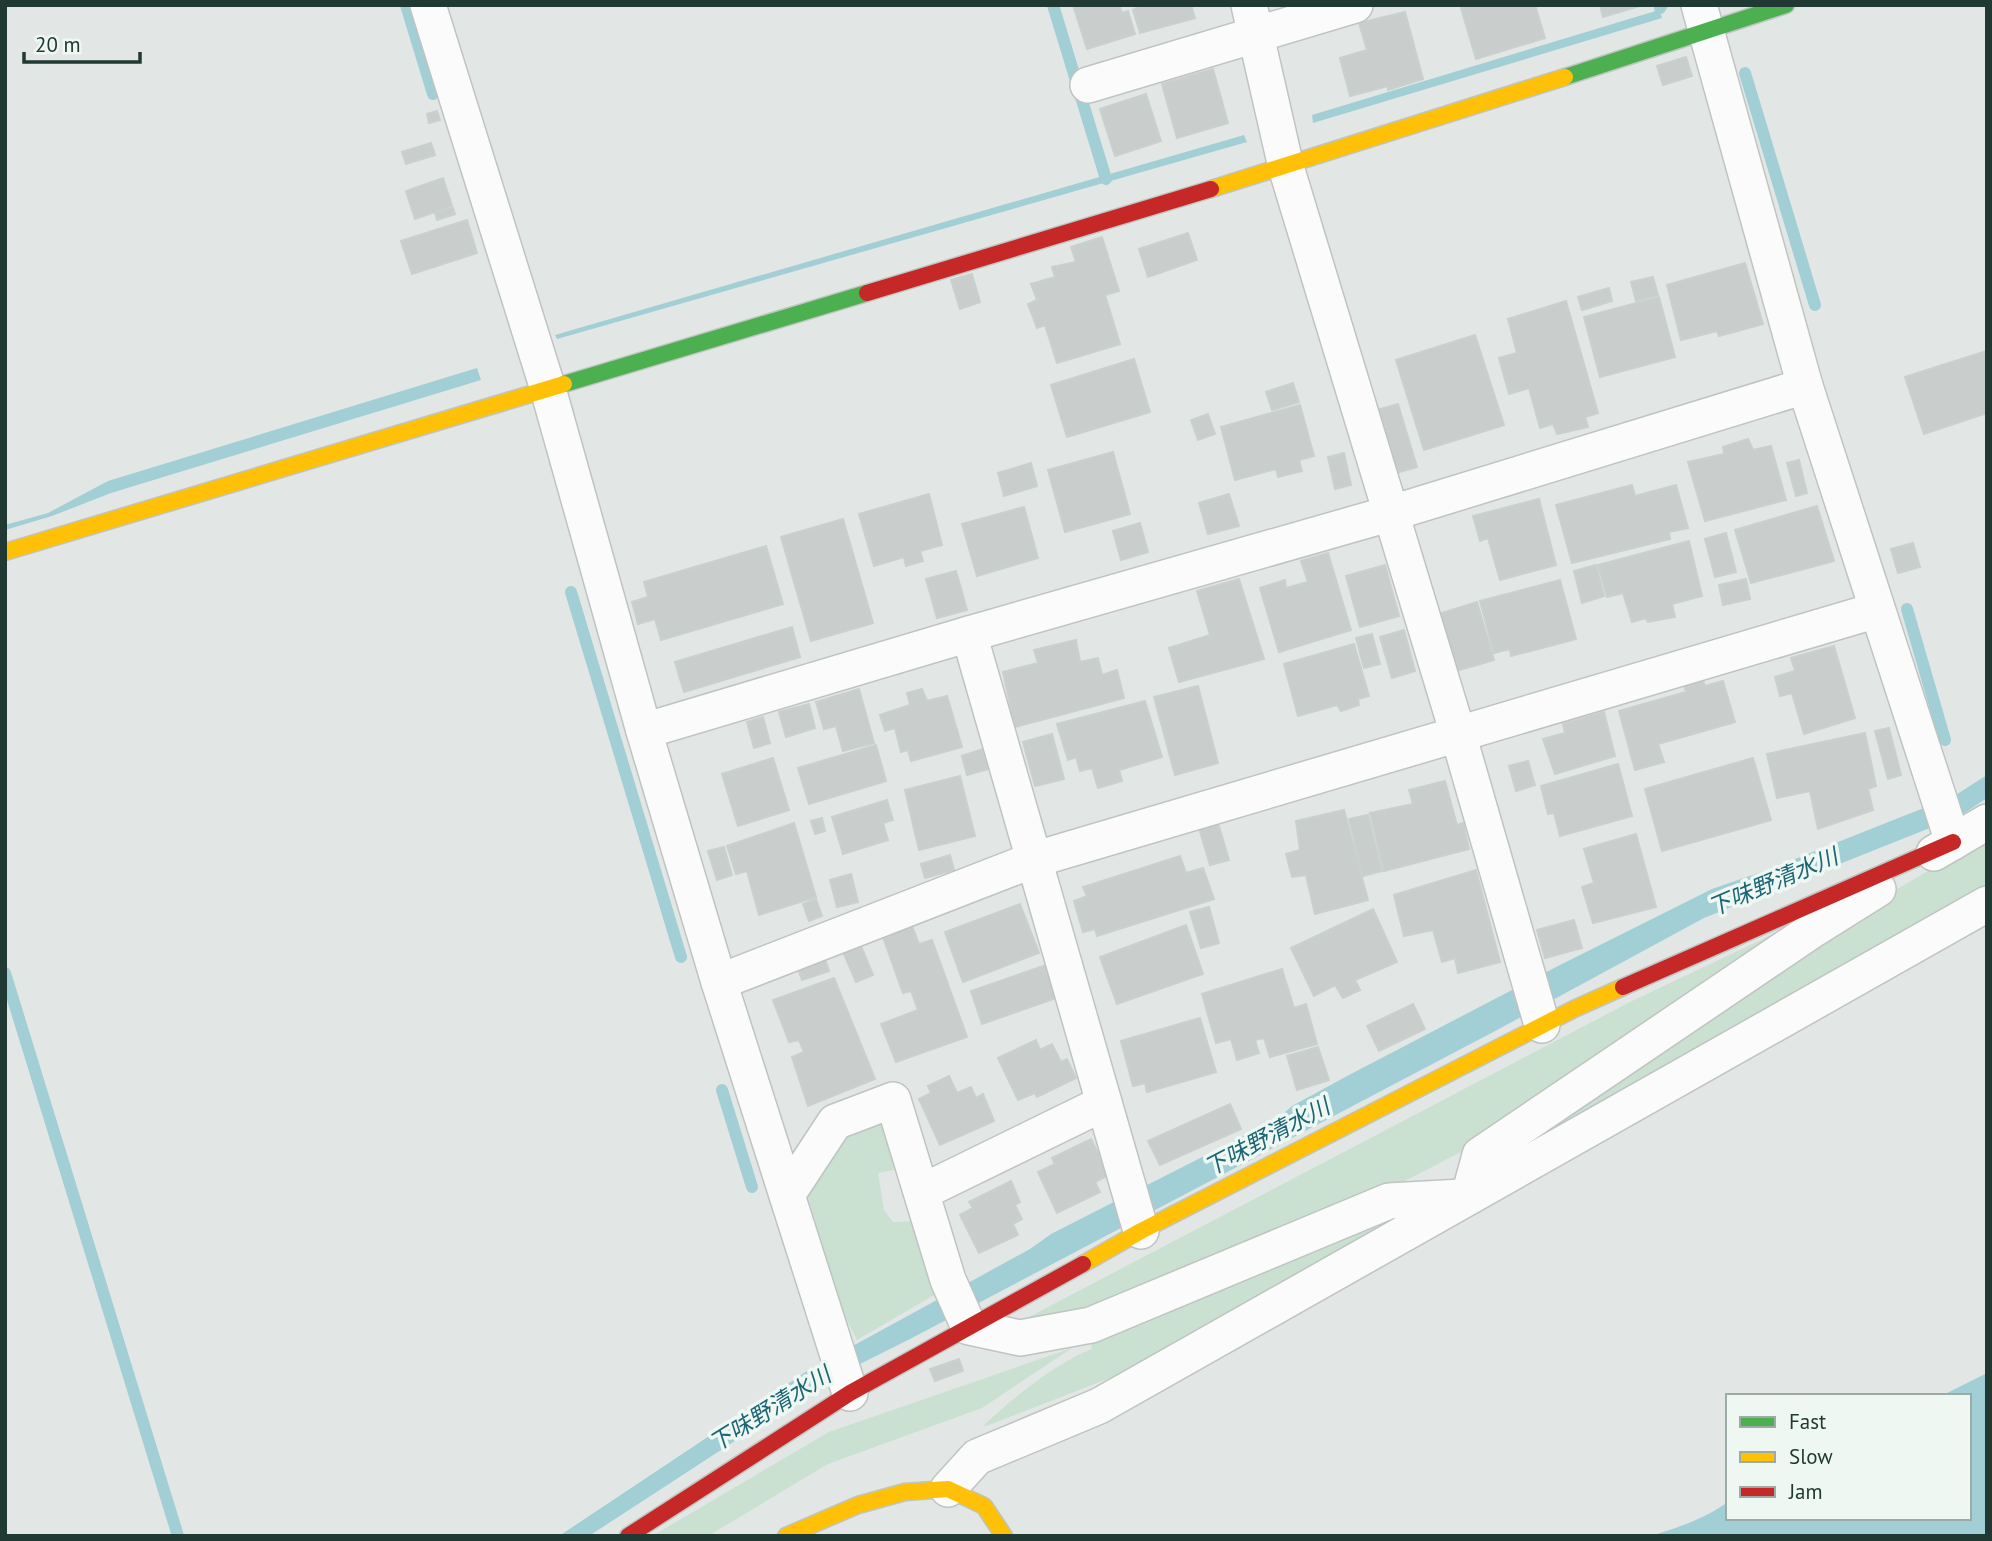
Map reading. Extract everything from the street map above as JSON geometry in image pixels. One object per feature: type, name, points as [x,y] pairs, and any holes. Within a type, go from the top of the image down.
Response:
[{"type":"street","points":[[428,5],[548,389],[644,731],[719,982],[850,1393]]},
{"type":"street","points":[[1088,85],[1253,20],[1355,5]]},
{"type":"street","points":[[5,552],[1286,167],[1702,17],[1786,5]]},
{"type":"street","points":[[1702,17],[1805,386],[1953,842]]},
{"type":"street","points":[[1253,20],[1286,167],[1458,734],[1542,1025]]},
{"type":"street","points":[[644,731],[1392,513],[1805,386]]},
{"type":"street","points":[[719,982],[1033,860],[1877,610]]},
{"type":"street","points":[[970,634],[1141,1231]]},
{"type":"street","points":[[1469,1196],[1480,1155],[1811,931],[1987,822]]},
{"type":"street","points":[[628,1536],[850,1393],[1141,1231],[1574,1009],[1953,842]]},
{"type":"street","points":[[948,1489],[977,1458],[1099,1406],[1987,904]]},
{"type":"street","points":[[787,1195],[835,1122],[893,1100],[948,1280],[969,1327]]},
{"type":"street","points":[[922,1192],[1104,1103]]},
{"type":"street","points":[[969,1327],[1020,1338],[1091,1325],[1389,1201],[1469,1196]]},
{"type":"street","points":[[786,1536],[858,1505],[905,1492],[948,1489],[984,1506],[1004,1536]]},
{"type":"green space","points":[[1987,836],[1987,887],[1496,1166],[1838,924]]},
{"type":"green space","points":[[1797,923],[1461,1152],[1399,1184],[1092,1308],[1034,1326],[1027,1318],[1632,1001]]},
{"type":"green space","points":[[889,1114],[903,1168],[878,1173],[884,1210],[893,1222],[916,1221],[941,1291],[857,1340],[841,1308],[804,1184],[836,1131]]},
{"type":"green space","points":[[1406,1211],[1141,1366],[984,1427],[1022,1392],[1064,1363],[1092,1349],[1090,1338]]},
{"type":"green space","points":[[1072,1348],[982,1408],[828,1464],[708,1536],[652,1536],[829,1432]]},
{"type":"water","points":[[1659,10],[1662,18],[1313,123],[1312,115]]},
{"type":"water","points":[[1244,135],[1247,142],[557,339],[555,335]]},
{"type":"water","points":[[477,368],[481,380],[111,493],[52,516],[5,530],[5,525],[48,513],[108,481]]},
{"type":"water","name":"下味野清水川","points":[[1987,775],[1987,798],[1960,816],[1704,918],[1497,1030],[806,1391],[744,1435],[589,1536],[559,1536],[807,1371],[1030,1249],[1051,1234],[1277,1119],[1292,1106],[1349,1075],[1712,889],[1954,796]]},
{"type":"water","points":[[1987,1373],[1987,1536],[1651,1536],[1700,1518],[1726,1503],[1726,1520],[1971,1520],[1971,1394],[1945,1394]]},
{"type":"building","points":[[1073,5],[1119,5],[1122,13],[1128,11],[1135,34],[1087,49]]},
{"type":"building","points":[[1138,5],[1191,5],[1195,18],[1140,33],[1133,10]]},
{"type":"building","points":[[1470,5],[1535,5],[1545,38],[1476,59],[1461,8]]},
{"type":"building","points":[[1600,5],[1643,5],[1603,17]]},
{"type":"building","points":[[1405,12],[1423,79],[1388,90],[1388,86],[1350,96],[1340,58],[1367,50],[1359,23]]},
{"type":"building","points":[[1686,57],[1692,76],[1663,85],[1657,66]]},
{"type":"building","points":[[1213,69],[1228,123],[1177,138],[1162,84]]},
{"type":"building","points":[[1146,94],[1161,141],[1115,156],[1100,109]]},
{"type":"building","points":[[437,111],[440,120],[429,123],[427,114]]},
{"type":"building","points":[[431,143],[435,155],[406,164],[402,152]]},
{"type":"building","points":[[443,178],[452,206],[415,219],[406,191]]},
{"type":"building","points":[[453,208],[455,214],[437,220],[435,213]]},
{"type":"building","points":[[467,220],[477,253],[412,274],[401,241]]},
{"type":"building","points":[[1188,233],[1197,260],[1148,277],[1139,249]]},
{"type":"building","points":[[1102,237],[1119,291],[1105,295],[1120,344],[1057,363],[1045,325],[1037,328],[1028,304],[1037,300],[1031,284],[1055,277],[1052,267],[1076,262],[1071,247]]},
{"type":"building","points":[[1745,263],[1763,324],[1719,336],[1717,331],[1681,340],[1667,285]]},
{"type":"building","points":[[972,274],[980,302],[960,309],[951,280]]},
{"type":"building","points":[[1653,277],[1658,295],[1636,301],[1631,282]]},
{"type":"building","points":[[1609,288],[1612,301],[1582,310],[1578,297]]},
{"type":"building","points":[[1659,297],[1675,357],[1600,377],[1584,317]]},
{"type":"building","points":[[1566,301],[1598,413],[1585,417],[1588,427],[1557,434],[1553,424],[1540,428],[1529,388],[1509,394],[1499,358],[1517,353],[1508,319]]},
{"type":"building","points":[[1475,335],[1504,425],[1424,450],[1396,360]]},
{"type":"building","points":[[1986,351],[1987,413],[1924,434],[1905,377]]},
{"type":"building","points":[[1134,359],[1150,412],[1067,437],[1051,385]]},
{"type":"building","points":[[1293,383],[1299,402],[1272,410],[1266,392]]},
{"type":"building","points":[[1398,404],[1417,467],[1396,473],[1377,410]]},
{"type":"building","points":[[1300,405],[1314,456],[1299,460],[1302,471],[1278,477],[1276,469],[1235,480],[1221,427]]},
{"type":"building","points":[[1208,414],[1215,434],[1198,440],[1191,420]]},
{"type":"building","points":[[1748,439],[1753,450],[1771,446],[1786,500],[1705,521],[1688,462],[1724,454],[1723,447]]},
{"type":"building","points":[[1113,452],[1130,514],[1065,532],[1048,470]]},
{"type":"building","points":[[1344,453],[1351,485],[1335,489],[1328,457]]},
{"type":"building","points":[[1799,460],[1807,493],[1796,496],[1787,463]]},
{"type":"building","points":[[1031,463],[1037,486],[1004,496],[998,473]]},
{"type":"building","points":[[1632,485],[1635,496],[1676,485],[1688,528],[1669,532],[1670,539],[1572,563],[1556,505]]},
{"type":"building","points":[[929,494],[942,545],[920,551],[923,561],[906,566],[904,557],[874,566],[859,514]]},
{"type":"building","points":[[1229,494],[1239,526],[1208,534],[1199,503]]},
{"type":"building","points":[[1539,499],[1556,565],[1500,580],[1488,538],[1480,541],[1473,516]]},
{"type":"building","points":[[1817,506],[1834,561],[1751,583],[1735,530]]},
{"type":"building","points":[[1024,507],[1038,558],[977,576],[962,524]]},
{"type":"building","points":[[843,519],[873,623],[811,641],[781,537]]},
{"type":"building","points":[[1140,523],[1148,552],[1121,560],[1113,531]]},
{"type":"building","points":[[1726,533],[1736,572],[1715,577],[1705,539]]},
{"type":"building","points":[[1689,541],[1702,596],[1672,604],[1675,617],[1648,622],[1646,618],[1632,622],[1623,593],[1607,597],[1598,565]]},
{"type":"building","points":[[1913,543],[1920,567],[1898,573],[1891,549]]},
{"type":"building","points":[[766,546],[783,604],[661,640],[655,619],[638,624],[632,602],[648,597],[644,582]]},
{"type":"building","points":[[1328,553],[1351,630],[1279,652],[1260,588],[1285,580],[1286,588],[1308,582],[1301,561]]},
{"type":"building","points":[[1385,565],[1399,616],[1360,627],[1346,576]]},
{"type":"building","points":[[1596,565],[1604,596],[1582,603],[1574,571]]},
{"type":"building","points":[[956,571],[967,610],[937,618],[926,579]]},
{"type":"building","points":[[1239,579],[1264,659],[1179,682],[1169,648],[1210,635],[1197,591]]},
{"type":"building","points":[[1746,579],[1750,599],[1723,605],[1719,585]]},
{"type":"building","points":[[1560,580],[1576,639],[1511,656],[1510,649],[1494,653],[1480,601]]},
{"type":"building","points":[[1477,602],[1494,660],[1456,671],[1439,614]]},
{"type":"building","points":[[792,627],[800,657],[684,692],[675,662]]},
{"type":"building","points":[[1404,630],[1415,671],[1392,678],[1380,637]]},
{"type":"building","points":[[1372,634],[1380,664],[1364,668],[1356,638]]},
{"type":"building","points":[[1076,640],[1080,662],[1098,658],[1102,675],[1117,670],[1124,698],[1015,727],[1003,672],[1038,663],[1034,650]]},
{"type":"building","points":[[1354,644],[1369,696],[1358,699],[1359,705],[1341,711],[1337,705],[1298,716],[1284,664]]},
{"type":"building","points":[[1834,646],[1855,718],[1804,734],[1792,693],[1780,696],[1775,677],[1795,671],[1791,658]]},
{"type":"building","points":[[1703,680],[1705,686],[1723,681],[1735,722],[1658,744],[1664,762],[1635,770],[1619,711],[1686,692],[1684,685]]},
{"type":"building","points":[[1198,686],[1218,763],[1175,775],[1154,697]]},
{"type":"building","points":[[859,689],[874,743],[843,751],[836,726],[824,729],[816,702]]},
{"type":"building","points":[[922,689],[927,701],[947,696],[962,747],[911,761],[908,750],[901,752],[895,728],[885,731],[880,715],[910,705],[907,693]]},
{"type":"building","points":[[1145,701],[1162,757],[1119,770],[1122,781],[1098,788],[1092,768],[1080,771],[1076,757],[1068,760],[1057,724]]},
{"type":"building","points":[[809,704],[815,728],[786,737],[779,712]]},
{"type":"building","points":[[1604,712],[1615,756],[1555,774],[1543,739],[1565,733],[1563,724]]},
{"type":"building","points":[[763,717],[770,743],[754,748],[747,722]]},
{"type":"building","points":[[1889,728],[1901,775],[1888,779],[1875,731]]},
{"type":"building","points":[[1865,733],[1876,786],[1868,789],[1873,810],[1818,829],[1810,791],[1777,798],[1767,754]]},
{"type":"building","points":[[1052,734],[1064,779],[1035,786],[1023,742]]},
{"type":"building","points":[[876,745],[886,781],[809,804],[798,768]]},
{"type":"building","points":[[983,749],[988,769],[967,775],[962,756]]},
{"type":"building","points":[[773,758],[789,810],[738,826],[722,774]]},
{"type":"building","points":[[1753,758],[1771,820],[1662,851],[1645,789]]},
{"type":"building","points":[[1528,761],[1535,785],[1516,791],[1509,766]]},
{"type":"building","points":[[1618,764],[1632,816],[1560,836],[1554,813],[1548,814],[1541,786]]},
{"type":"building","points":[[960,776],[975,836],[919,850],[905,790]]},
{"type":"building","points":[[1445,781],[1457,825],[1463,823],[1469,849],[1384,871],[1370,813],[1413,804],[1409,790]]},
{"type":"building","points":[[887,800],[893,820],[883,823],[888,840],[843,854],[832,817]]},
{"type":"building","points":[[1344,810],[1368,900],[1315,914],[1306,875],[1292,877],[1286,854],[1300,850],[1296,821]]},
{"type":"building","points":[[1368,815],[1382,871],[1363,876],[1349,819]]},
{"type":"building","points":[[822,818],[825,831],[815,834],[811,821]]},
{"type":"building","points":[[794,823],[816,897],[759,915],[747,871],[736,874],[727,846]]},
{"type":"building","points":[[1218,823],[1229,860],[1210,865],[1199,828]]},
{"type":"building","points":[[1636,834],[1656,907],[1593,923],[1582,887],[1594,883],[1584,849]]},
{"type":"building","points":[[724,847],[732,875],[717,880],[708,851]]},
{"type":"building","points":[[950,855],[954,870],[925,878],[921,864]]},
{"type":"building","points":[[1180,856],[1186,873],[1203,868],[1214,899],[1097,936],[1095,929],[1083,932],[1074,901],[1087,896],[1083,887]]},
{"type":"building","points":[[1476,870],[1500,962],[1458,973],[1455,958],[1442,962],[1433,930],[1404,936],[1394,895]]},
{"type":"building","points":[[851,874],[858,902],[837,907],[830,880]]},
{"type":"building","points":[[816,899],[822,916],[809,921],[803,904]]},
{"type":"building","points":[[1020,904],[1039,953],[963,982],[945,932]]},
{"type":"building","points":[[1209,907],[1219,943],[1201,948],[1190,912]]},
{"type":"building","points":[[1373,909],[1397,962],[1355,980],[1360,990],[1343,998],[1335,985],[1314,996],[1291,948]]},
{"type":"building","points":[[1574,920],[1582,948],[1545,958],[1537,930]]},
{"type":"building","points":[[1186,925],[1203,974],[1117,1004],[1100,957]]},
{"type":"building","points":[[912,926],[919,944],[932,940],[967,1037],[896,1062],[881,1024],[918,1010],[911,991],[903,993],[883,937]]},
{"type":"building","points":[[861,946],[873,975],[856,982],[844,954]]},
{"type":"building","points":[[825,959],[829,971],[802,980],[798,969]]},
{"type":"building","points":[[1046,965],[1056,998],[982,1024],[971,991]]},
{"type":"building","points":[[1282,969],[1294,1008],[1306,1004],[1317,1044],[1270,1057],[1264,1038],[1255,1040],[1259,1053],[1237,1060],[1231,1039],[1216,1043],[1202,994]]},
{"type":"building","points":[[834,978],[875,1079],[808,1106],[792,1057],[804,1052],[799,1040],[789,1042],[773,1000]]},
{"type":"building","points":[[1413,1004],[1425,1029],[1379,1051],[1367,1026]]},
{"type":"building","points":[[1200,1018],[1216,1072],[1147,1092],[1145,1083],[1133,1086],[1121,1041]]},
{"type":"building","points":[[1036,1040],[1040,1050],[1052,1044],[1061,1062],[1067,1059],[1076,1078],[1037,1097],[1035,1093],[1018,1100],[998,1058]]},
{"type":"building","points":[[1318,1047],[1329,1080],[1297,1090],[1287,1056]]},
{"type":"building","points":[[949,1076],[957,1093],[971,1087],[976,1098],[983,1094],[994,1121],[940,1145],[919,1099],[931,1093],[928,1086]]},
{"type":"building","points":[[1230,1104],[1241,1129],[1160,1165],[1148,1141]]},
{"type":"building","points":[[1091,1139],[1109,1175],[1095,1182],[1100,1192],[1057,1213],[1038,1172],[1055,1164],[1052,1158]]},
{"type":"building","points":[[1011,1181],[1020,1202],[1015,1205],[1022,1219],[1013,1224],[1018,1235],[979,1253],[960,1215],[973,1208],[969,1202]]},
{"type":"building","points":[[959,1359],[963,1371],[935,1381],[930,1369]]},
{"type":"waterway","points":[[406,5],[433,94]]},
{"type":"waterway","points":[[1053,5],[1106,179]]},
{"type":"waterway","points":[[1745,73],[1815,305]]},
{"type":"waterway","points":[[571,592],[681,957]]},
{"type":"waterway","points":[[1907,609],[1945,740]]},
{"type":"waterway","points":[[5,973],[178,1536]]},
{"type":"waterway","points":[[722,1090],[752,1187]]},
{"type":"traffic: fast","points":[[1565,77],[1786,5]]},
{"type":"traffic: fast","points":[[564,384],[867,293]]},
{"type":"traffic: slow","points":[[1211,189],[1565,77]]},
{"type":"traffic: slow","points":[[5,552],[564,384]]},
{"type":"traffic: slow","points":[[1083,1264],[1141,1231],[1574,1009],[1623,987]]},
{"type":"traffic: slow","points":[[786,1536],[858,1505],[905,1492],[948,1489],[984,1506],[1004,1536]]},
{"type":"traffic: jam","points":[[867,293],[1211,189]]},
{"type":"traffic: jam","points":[[1623,987],[1953,842]]},
{"type":"traffic: jam","points":[[628,1536],[850,1393],[1083,1264]]}]
